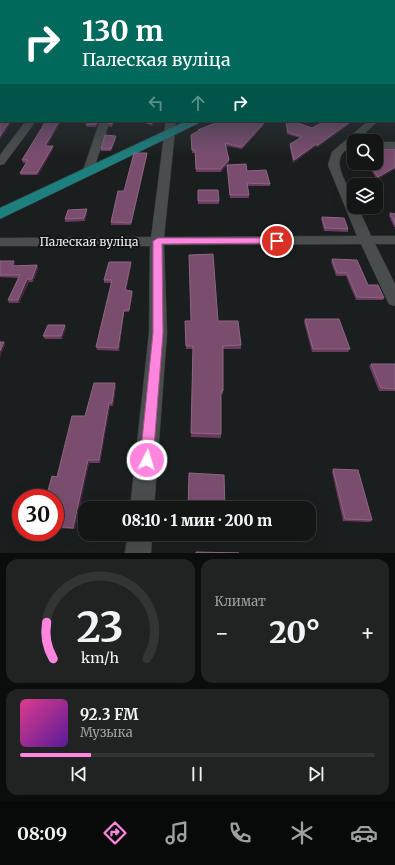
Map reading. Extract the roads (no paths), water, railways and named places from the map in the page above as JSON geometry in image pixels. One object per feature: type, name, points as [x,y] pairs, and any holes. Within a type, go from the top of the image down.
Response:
[{"type":"main road","points":[[0,214],[88,171],[170,127],[190,122]]},
{"type":"street","points":[[1,160],[30,122]]},
{"type":"street","points":[[88,171],[105,122]]},
{"type":"street","points":[[360,134],[372,122]]},
{"type":"street","points":[[143,501],[158,333],[158,241],[170,127]]},
{"type":"street","points":[[383,145],[395,145]]},
{"type":"street","points":[[347,146],[336,154],[332,165],[395,300]]},
{"type":"street","name":"Палеская вуліца","points":[[0,242],[395,240]]},
{"type":"street","points":[[138,553],[139,541]]}]
